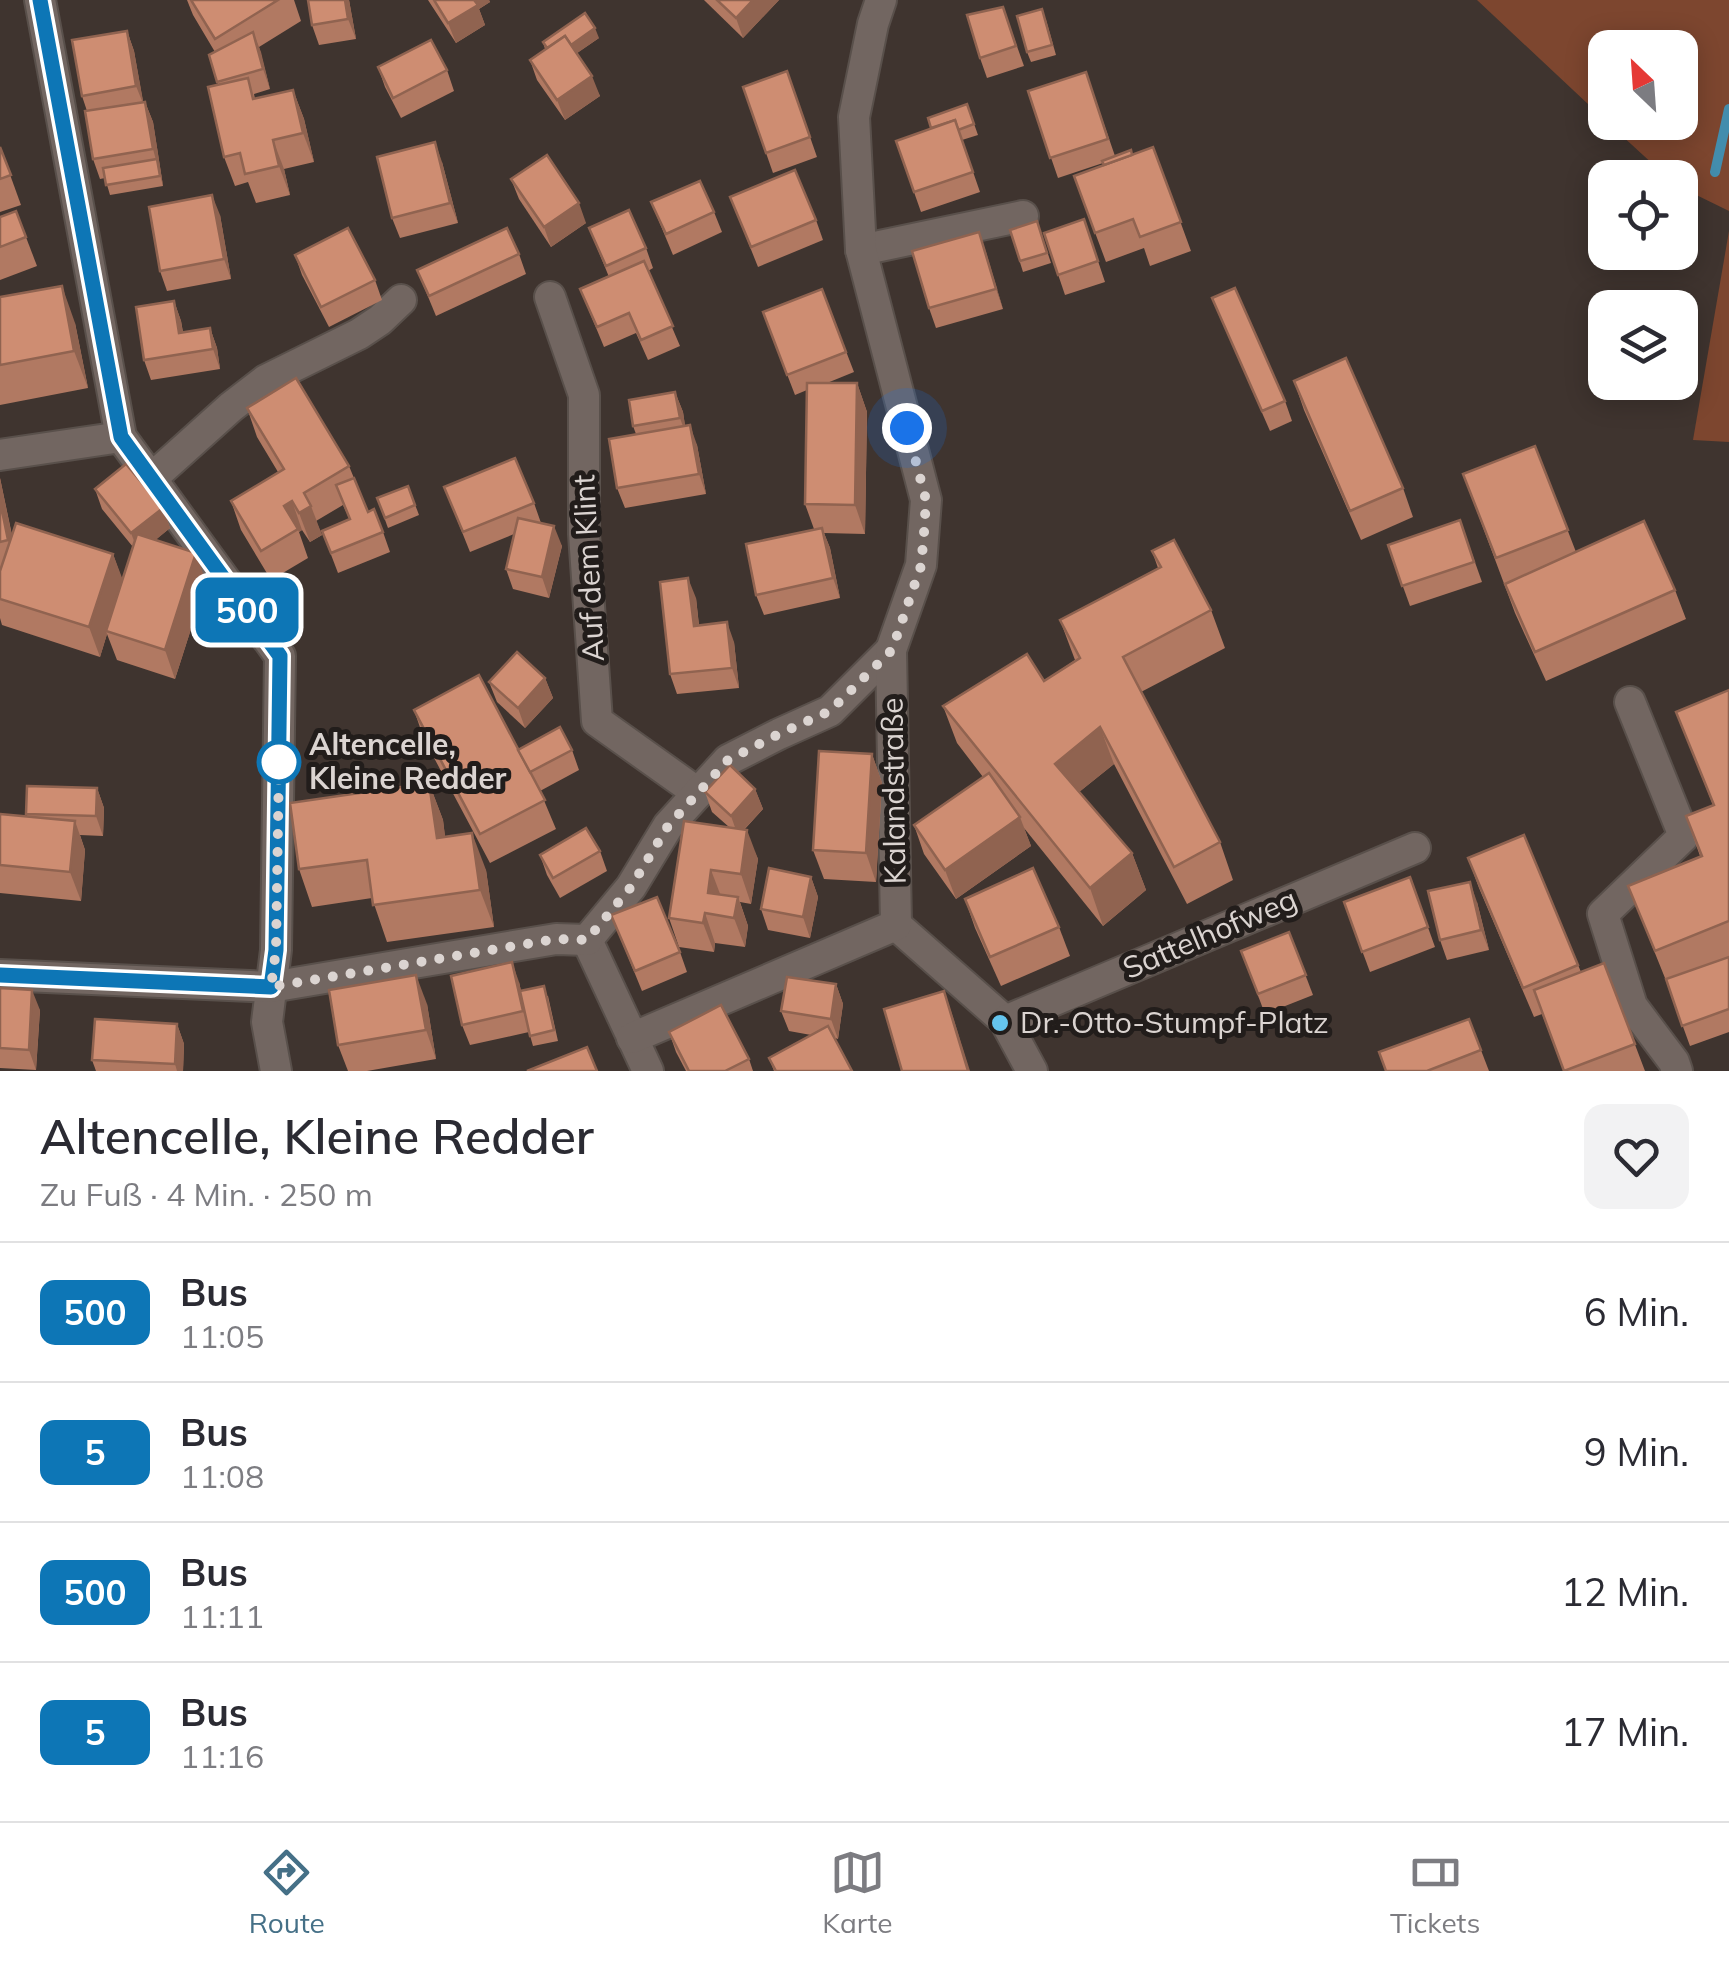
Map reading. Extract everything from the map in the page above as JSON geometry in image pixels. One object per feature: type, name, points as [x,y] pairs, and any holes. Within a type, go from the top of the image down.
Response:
[{"type":"street","points":[[40,0],[121,437],[280,656],[276,950],[267,1022],[276,1071]]},
{"type":"street","name":"Kalandstraße","points":[[881,0],[854,116],[861,250],[926,500],[921,566],[892,650],[896,925],[1005,1020],[1032,1071]]},
{"type":"street","points":[[861,250],[1023,216]]},
{"type":"street","name":"Auf dem Klint","points":[[550,297],[584,394],[584,534],[597,721],[698,793]]},
{"type":"street","points":[[152,478],[231,406],[266,380],[359,334],[401,300]]},
{"type":"street","points":[[0,455],[121,437]]},
{"type":"street","points":[[587,940],[631,887],[668,826],[728,760],[830,711],[892,650]]},
{"type":"street","points":[[1630,702],[1684,836],[1603,914],[1632,1006],[1677,1071]]},
{"type":"street","name":"Sattelhofweg","points":[[1005,1020],[1415,848]]},
{"type":"street","name":"Kalandstraße","points":[[632,1038],[896,925]]},
{"type":"street","points":[[0,975],[271,987],[556,939],[587,940]]},
{"type":"street","points":[[587,940],[648,1071]]},
{"type":"shaded area","points":[[1477,0],[1729,0],[1729,211],[1698,196],[1698,160],[1648,160],[1627,140],[1698,140],[1698,30],[1588,30],[1588,104]]},
{"type":"shaded area","points":[[1729,231],[1729,442],[1693,440]]},
{"type":"building","points":[[191,0],[278,0],[215,39]]},
{"type":"building","points":[[308,0],[345,0],[348,19],[312,25]]},
{"type":"building","points":[[434,0],[474,0],[478,5],[448,23]]},
{"type":"building","points":[[717,0],[753,0],[736,18]]},
{"type":"building","points":[[1003,7],[1016,46],[980,58],[967,15]]},
{"type":"building","points":[[1042,9],[1052,45],[1027,52],[1017,16]]},
{"type":"building","points":[[585,13],[595,28],[571,45],[565,36],[547,48],[543,42]]},
{"type":"building","points":[[127,31],[136,86],[82,96],[72,40]]},
{"type":"building","points":[[253,32],[263,69],[217,82],[209,55]]},
{"type":"building","points":[[565,36],[592,76],[557,100],[530,60]]},
{"type":"building","points":[[431,40],[447,70],[393,98],[378,67]]},
{"type":"building","points":[[787,71],[810,137],[766,153],[743,87]]},
{"type":"building","points":[[1086,72],[1108,139],[1050,158],[1028,91]]},
{"type":"building","points":[[248,78],[253,99],[293,90],[303,133],[273,140],[279,166],[245,174],[240,153],[224,157],[208,87]]},
{"type":"building","points":[[145,102],[153,149],[93,159],[85,111]]},
{"type":"building","points":[[967,104],[974,124],[958,130],[955,120],[931,128],[928,118]]},
{"type":"building","points":[[955,120],[973,172],[914,192],[896,141]]},
{"type":"building","points":[[435,142],[450,203],[392,218],[377,157]]},
{"type":"building","points":[[0,147],[11,175],[0,179]]},
{"type":"building","points":[[1153,147],[1181,222],[1140,237],[1133,219],[1095,233],[1074,176]]},
{"type":"building","points":[[1131,150],[1132,155],[1104,165],[1102,161]]},
{"type":"building","points":[[547,155],[579,203],[544,227],[511,179]]},
{"type":"building","points":[[157,159],[160,176],[106,185],[103,168]]},
{"type":"building","points":[[795,170],[816,220],[751,247],[730,197]]},
{"type":"building","points":[[700,181],[714,212],[666,234],[651,202]]},
{"type":"building","points":[[212,195],[224,259],[160,271],[149,207]]},
{"type":"building","points":[[629,210],[646,248],[606,266],[589,228]]},
{"type":"building","points":[[16,211],[26,237],[0,247],[0,217]]},
{"type":"building","points":[[1084,219],[1098,261],[1058,275],[1044,233]]},
{"type":"building","points":[[1037,221],[1047,253],[1020,261],[1010,230]]},
{"type":"building","points":[[348,228],[375,280],[321,307],[295,255]]},
{"type":"building","points":[[507,228],[519,254],[429,296],[417,270]]},
{"type":"building","points":[[979,232],[996,289],[929,308],[912,251]]},
{"type":"building","points":[[644,261],[673,326],[641,340],[629,313],[597,327],[580,289]]},
{"type":"building","points":[[62,286],[74,351],[0,365],[0,297]]},
{"type":"building","points":[[1235,288],[1285,401],[1262,411],[1212,298]]},
{"type":"building","points":[[822,289],[846,352],[787,375],[763,312]]},
{"type":"building","points":[[174,301],[179,333],[210,328],[213,349],[144,360],[136,307]]},
{"type":"building","points":[[1346,358],[1403,488],[1350,511],[1294,381]]},
{"type":"building","points":[[296,378],[349,466],[304,493],[311,506],[299,513],[292,501],[284,506],[298,529],[261,551],[231,501],[284,469],[247,408]]},
{"type":"building","points":[[807,383],[857,383],[855,505],[805,504]]},
{"type":"building","points":[[675,392],[680,418],[633,426],[629,400]]},
{"type":"building","points":[[690,425],[699,474],[617,488],[609,439]]},
{"type":"building","points":[[1535,446],[1568,530],[1496,558],[1463,474]]},
{"type":"building","points":[[515,458],[534,503],[463,532],[444,487]]},
{"type":"building","points":[[126,464],[163,508],[131,533],[95,489]]},
{"type":"building","points":[[354,478],[368,512],[374,509],[383,532],[331,553],[322,531],[350,519],[336,485]]},
{"type":"building","points":[[408,486],[415,505],[385,518],[377,498]]},
{"type":"building","points":[[0,501],[8,540],[0,542]]},
{"type":"building","points":[[518,518],[554,526],[542,577],[506,569]]},
{"type":"building","points":[[1460,520],[1474,562],[1402,586],[1388,545]]},
{"type":"building","points":[[1644,521],[1675,590],[1535,652],[1505,584]]},
{"type":"building","points":[[16,523],[113,554],[89,627],[0,599],[0,571]]},
{"type":"building","points":[[822,528],[833,578],[756,595],[746,544]]},
{"type":"building","points":[[137,534],[196,553],[165,650],[106,631]]},
{"type":"building","points":[[1174,540],[1211,610],[1123,657],[1220,842],[1174,867],[1100,727],[1055,764],[1132,853],[1090,888],[943,706],[1027,654],[1044,681],[1080,658],[1060,620],[1161,567],[1152,551]]},
{"type":"building","points":[[688,578],[694,626],[727,622],[732,668],[670,674],[660,582]]},
{"type":"building","points":[[517,652],[545,678],[518,708],[489,682]]},
{"type":"building","points":[[479,675],[545,800],[480,834],[414,710]]},
{"type":"building","points":[[1729,690],[1729,921],[1655,951],[1628,886],[1702,856],[1686,816],[1714,805],[1676,712]]},
{"type":"building","points":[[560,727],[572,750],[530,772],[518,750]]},
{"type":"building","points":[[819,751],[872,754],[866,853],[813,850]]},
{"type":"building","points":[[730,765],[755,789],[731,816],[705,792]]},
{"type":"building","points":[[989,773],[1020,817],[945,870],[914,825]]},
{"type":"building","points":[[429,783],[437,838],[472,833],[480,890],[373,905],[367,860],[299,869],[290,803]]},
{"type":"building","points":[[27,786],[97,788],[96,816],[26,814]]},
{"type":"building","points":[[0,814],[75,821],[70,872],[0,865]]},
{"type":"building","points":[[684,821],[747,830],[741,874],[711,870],[708,893],[738,897],[734,918],[705,913],[703,923],[669,918]]},
{"type":"building","points":[[586,828],[600,851],[553,878],[540,855]]},
{"type":"building","points":[[1524,835],[1578,965],[1523,988],[1468,858]]},
{"type":"building","points":[[769,868],[811,877],[803,917],[761,909]]},
{"type":"building","points":[[1033,868],[1059,927],[990,957],[965,899]]},
{"type":"building","points":[[1410,877],[1428,927],[1362,952],[1344,902]]},
{"type":"building","points":[[1470,882],[1481,930],[1440,940],[1428,891]]},
{"type":"building","points":[[657,897],[680,952],[635,971],[611,915]]},
{"type":"building","points":[[1289,932],[1306,975],[1258,994],[1241,951]]},
{"type":"building","points":[[1729,957],[1729,1009],[1682,1026],[1666,979]]},
{"type":"building","points":[[512,962],[523,1011],[462,1025],[451,976]]},
{"type":"building","points":[[1604,963],[1635,1044],[1564,1071],[1534,990]]},
{"type":"building","points":[[416,975],[426,1030],[338,1045],[329,990]]},
{"type":"building","points":[[787,977],[836,984],[831,1019],[781,1011]]},
{"type":"building","points":[[544,986],[554,1030],[530,1036],[520,991]]},
{"type":"building","points":[[0,988],[32,990],[29,1050],[0,1048]]},
{"type":"building","points":[[944,991],[968,1071],[902,1071],[884,1009]]},
{"type":"building","points":[[721,1005],[749,1059],[725,1071],[689,1071],[669,1032]]},
{"type":"building","points":[[95,1019],[177,1024],[175,1064],[92,1060]]},
{"type":"building","points":[[1469,1019],[1481,1050],[1427,1071],[1386,1071],[1379,1052]]},
{"type":"building","points":[[828,1026],[852,1071],[776,1071],[769,1058]]},
{"type":"building","points":[[587,1047],[597,1071],[527,1071]]},
{"type":"waterway","points":[[1715,172],[1729,109]]},
{"type":"bus line","name":"500","points":[[0,975],[271,987],[276,950],[280,656],[121,437],[40,0]]},
{"type":"place","name":"Altencelle, Kleine Redder","points":[[279,762]]},
{"type":"place","name":"Dr.-Otto-Stumpf-Platz","points":[[1000,1023]]},
{"type":"route","points":[[279,762],[276,950],[271,987],[556,939],[587,940],[631,887],[668,826],[728,760],[830,711],[892,650],[921,566],[924,533],[926,500],[907,428]]}]
